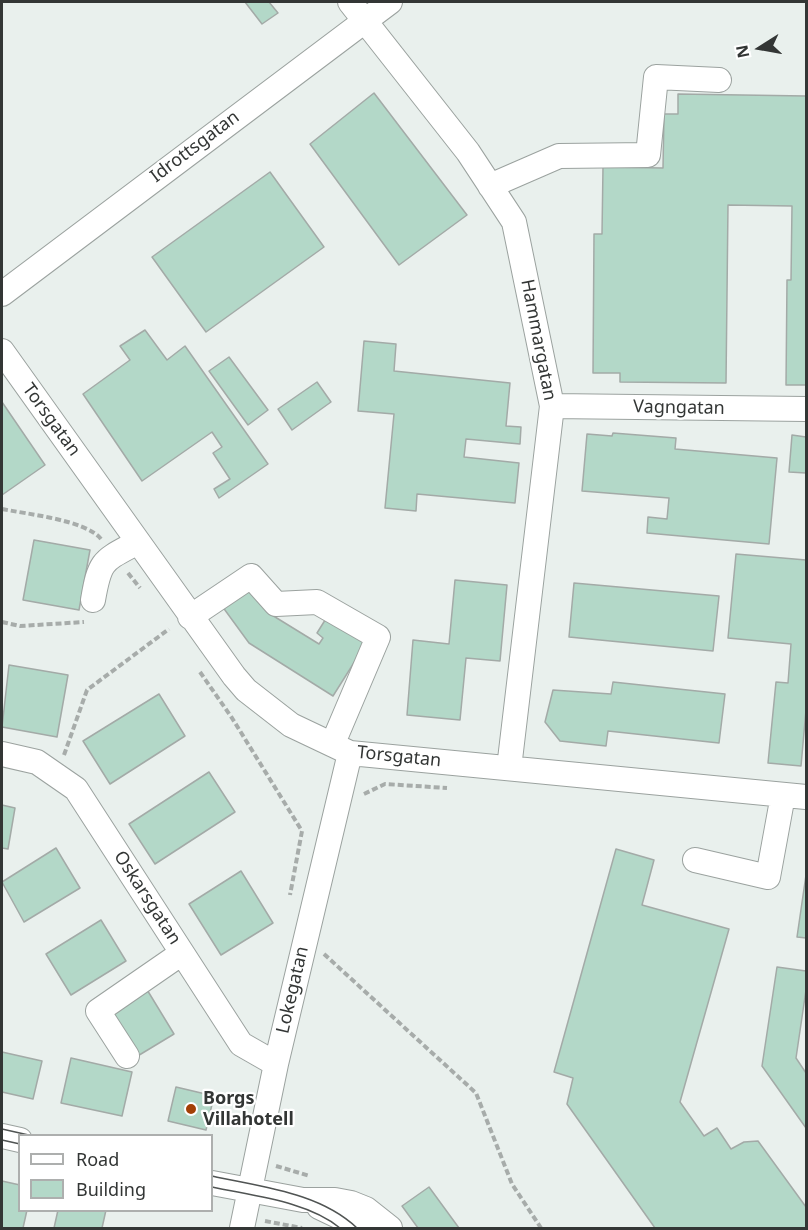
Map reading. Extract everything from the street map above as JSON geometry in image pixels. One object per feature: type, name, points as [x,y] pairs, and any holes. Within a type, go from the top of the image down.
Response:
[{"type":"street","name":"Idrottsgatan","points":[[2,294],[357,11],[390,2]]},
{"type":"street","name":"Hammargatan","points":[[357,11],[468,152],[514,222],[552,406],[509,768]]},
{"type":"street","points":[[490,186],[559,156],[648,155],[656,77],[719,80]]},
{"type":"street","name":"Torsgatan","points":[[2,351],[190,617],[246,690],[291,725],[341,748],[509,768],[795,796]]},
{"type":"street","name":"Vagngatan","points":[[552,406],[807,410]]},
{"type":"street","points":[[93,600],[99,568],[114,555],[138,542]]},
{"type":"street","name":"Lokegatan","points":[[190,617],[251,576],[276,604],[317,602],[378,637],[341,748],[314,951],[276,1064],[246,1211]]},
{"type":"street","name":"Oskarsgatan","points":[[2,754],[37,762],[76,789],[241,1044],[276,1064]]},
{"type":"street","points":[[695,860],[768,877],[795,796]]},
{"type":"street","points":[[127,1056],[98,1011],[182,953]]},
{"type":"street","points":[[2,1136],[18,1140]]},
{"type":"street","points":[[2,1151],[18,1155]]},
{"type":"street","points":[[213,1184],[246,1211]]},
{"type":"street","points":[[213,1199],[246,1211],[303,1200],[335,1200],[366,1209],[390,1228]]},
{"type":"street","points":[[303,1200],[363,1228]]},
{"type":"path","points":[[2,509],[73,524],[97,533],[145,594]]},
{"type":"path","points":[[2,622],[20,626],[87,622],[93,600]]},
{"type":"path","points":[[163,620],[176,638]]},
{"type":"path","points":[[58,776],[87,690],[169,629]]},
{"type":"path","points":[[194,664],[232,717],[302,831],[290,897]]},
{"type":"path","points":[[360,800],[365,793],[385,784],[453,788]]},
{"type":"path","points":[[314,951],[328,943]]},
{"type":"path","points":[[314,951],[323,966]]},
{"type":"path","points":[[314,951],[476,1093],[512,1184],[541,1228]]},
{"type":"path","points":[[276,1160],[276,1166],[320,1179]]},
{"type":"path","points":[[246,1211],[302,1228]]},
{"type":"building","points":[[245,2],[269,2],[278,13],[262,24]]},
{"type":"building","points":[[374,93],[467,215],[399,265],[310,144]]},
{"type":"building","points":[[678,94],[806,96],[806,385],[786,385],[787,280],[791,280],[792,206],[728,205],[726,383],[620,382],[620,373],[593,373],[594,234],[602,234],[603,167],[663,168],[664,114],[678,114]]},
{"type":"building","points":[[270,172],[324,247],[206,332],[152,257]]},
{"type":"building","points":[[145,330],[167,360],[185,346],[268,464],[219,498],[214,489],[230,479],[213,453],[222,447],[212,432],[142,481],[83,394],[130,360],[120,346]]},
{"type":"building","points":[[364,341],[396,344],[394,371],[510,383],[506,426],[521,427],[520,444],[466,439],[464,457],[519,463],[515,503],[417,494],[416,511],[385,508],[394,414],[358,411]]},
{"type":"building","points":[[229,357],[268,410],[248,425],[209,371]]},
{"type":"building","points":[[317,382],[331,402],[292,430],[278,409]]},
{"type":"building","points":[[2,402],[45,465],[2,495]]},
{"type":"building","points":[[613,433],[676,438],[675,449],[777,458],[769,544],[647,533],[648,517],[667,519],[669,498],[582,491],[587,434],[612,436]]},
{"type":"building","points":[[792,435],[806,437],[806,473],[789,472]]},
{"type":"building","points":[[34,540],[90,550],[79,610],[23,600]]},
{"type":"building","points":[[736,554],[806,560],[806,710],[801,766],[768,763],[776,682],[788,683],[791,644],[728,638]]},
{"type":"building","points":[[455,580],[507,585],[500,661],[466,658],[460,720],[407,715],[413,640],[449,644]]},
{"type":"building","points":[[574,583],[719,596],[713,651],[569,637]]},
{"type":"building","points":[[249,586],[267,612],[319,644],[323,638],[317,633],[327,617],[367,642],[333,696],[249,643],[222,606]]},
{"type":"building","points":[[9,665],[68,675],[57,737],[2,727]]},
{"type":"building","points":[[613,682],[725,694],[719,743],[608,731],[606,746],[560,741],[545,722],[553,690],[611,694]]},
{"type":"building","points":[[159,694],[185,736],[110,784],[83,741]]},
{"type":"building","points":[[209,772],[235,812],[155,864],[129,824]]},
{"type":"building","points":[[2,805],[15,808],[8,849],[2,848]]},
{"type":"building","points":[[56,848],[80,888],[24,922],[2,882]]},
{"type":"building","points":[[616,849],[654,860],[642,905],[729,929],[680,1102],[704,1136],[717,1128],[731,1149],[744,1142],[758,1141],[806,1207],[806,1228],[655,1228],[567,1104],[573,1078],[554,1072]]},
{"type":"building","points":[[241,871],[273,923],[221,955],[189,904]]},
{"type":"building","points":[[806,875],[806,938],[797,937]]},
{"type":"building","points":[[101,920],[126,961],[71,995],[46,954]]},
{"type":"building","points":[[777,967],[806,971],[806,990],[796,1058],[806,1073],[806,1128],[762,1066]]},
{"type":"building","points":[[146,988],[174,1034],[136,1057],[109,1012]]},
{"type":"building","points":[[2,1052],[42,1061],[33,1099],[2,1092]]},
{"type":"building","points":[[71,1058],[132,1072],[122,1116],[61,1103]]},
{"type":"building","name":"Borgs Villahotell","points":[[176,1087],[214,1096],[206,1130],[168,1121]]},
{"type":"building","points":[[2,1181],[18,1185],[18,1212],[27,1212],[23,1228],[2,1228]]},
{"type":"building","points":[[429,1187],[459,1228],[418,1228],[402,1206]]},
{"type":"building","points":[[58,1212],[106,1212],[102,1228],[54,1228]]},
{"type":"tram line","points":[[2,1129],[24,1134]]},
{"type":"tram line","points":[[2,1140],[18,1144]]},
{"type":"tram line","points":[[213,1176],[307,1199],[325,1206],[357,1228]]},
{"type":"tram line","points":[[213,1187],[279,1201],[312,1211],[340,1228]]},
{"type":"place","name":"Borgs Villahotell","points":[[191,1109]]}]
